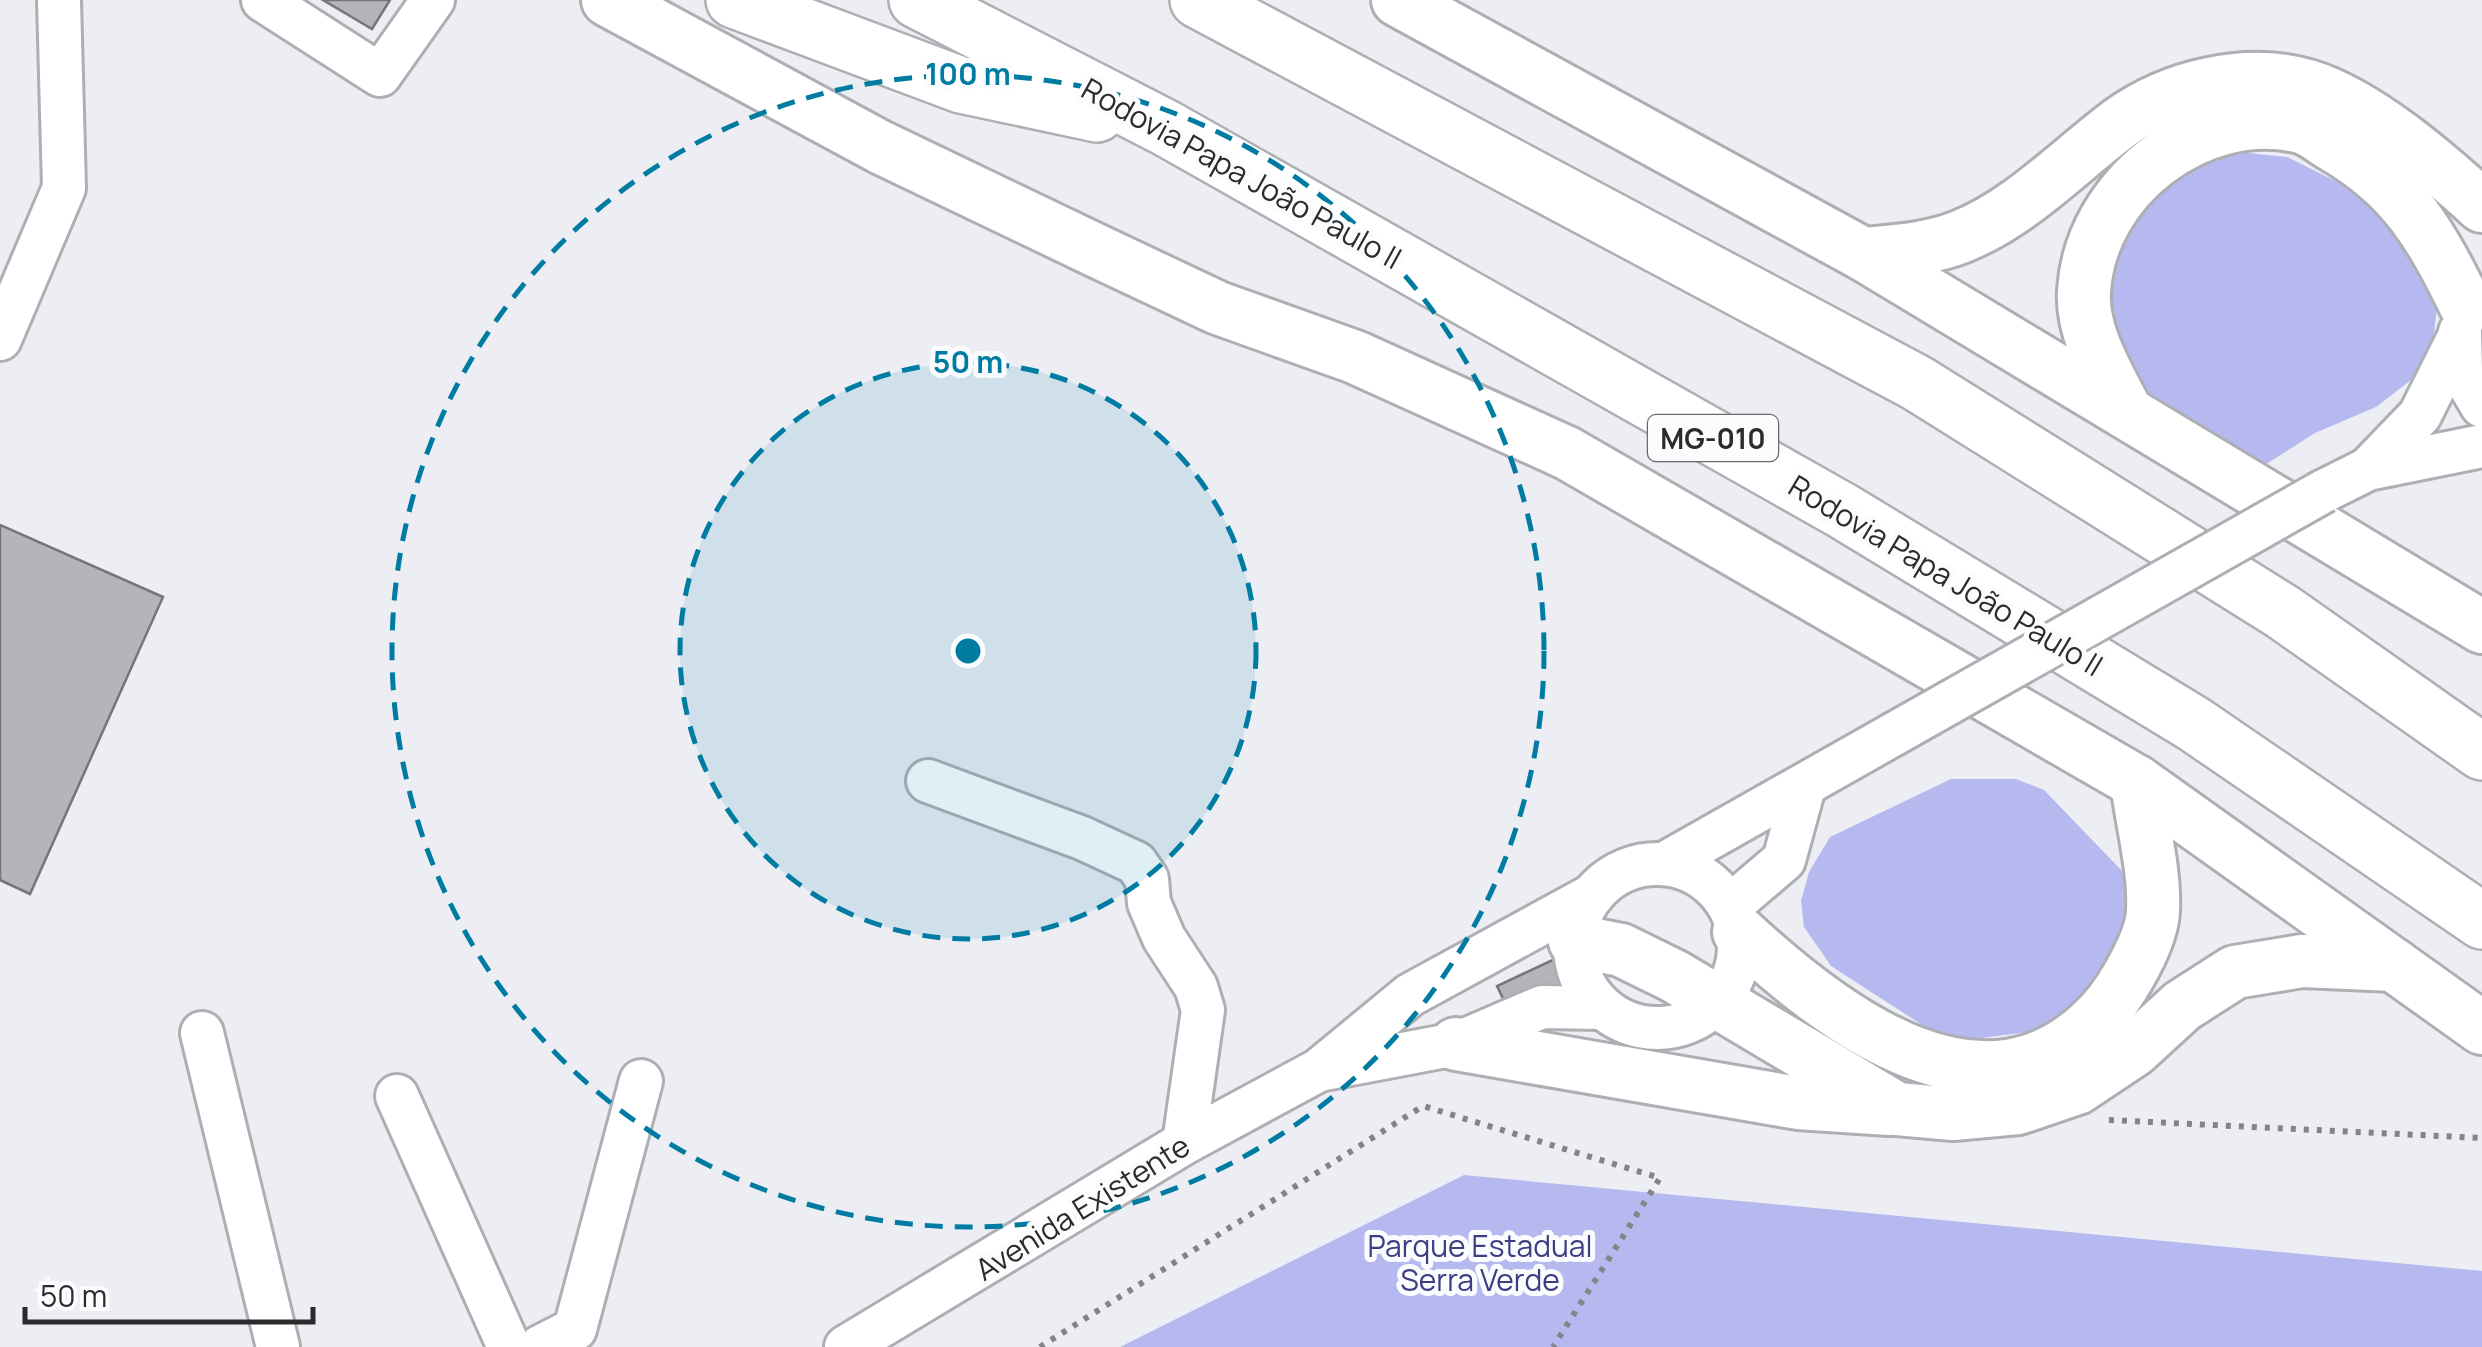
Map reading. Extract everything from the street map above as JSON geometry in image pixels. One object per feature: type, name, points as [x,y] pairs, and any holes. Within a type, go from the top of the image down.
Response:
[{"type":"highway","points":[[734,0],[961,86],[1166,128]]},
{"type":"highway","name":"Rodovia Papa João Paulo II","points":[[917,0],[1166,128],[1860,521],[2194,724],[2482,921]]},
{"type":"highway","points":[[1212,5],[1917,383],[2283,612],[2482,752]]},
{"type":"main road","points":[[608,0],[880,148],[1077,242],[1218,308],[1355,357],[1567,453],[2137,782],[2482,1028]]},
{"type":"main road","points":[[1398,0],[1863,254],[2482,627]]},
{"type":"main road","points":[[1863,254],[1960,238],[2060,174],[2123,121],[2183,91],[2242,78],[2308,86],[2378,122],[2482,206]]},
{"type":"main road","points":[[2127,413],[2096,351],[2084,293],[2094,248],[2108,214],[2138,173],[2178,146],[2205,137],[2262,124],[2303,128],[2350,155],[2396,192],[2428,230],[2469,311]]},
{"type":"main road","points":[[1734,919],[1800,988],[1865,1031],[1927,1061],[1984,1066],[2036,1058],[2086,1032],[2123,990],[2154,914],[2137,782]]},
{"type":"main road","points":[[1584,918],[1621,950],[1720,1001],[1897,1109]]},
{"type":"main road","points":[[1456,1044],[1798,1103],[1953,1114],[2018,1108],[2077,1088],[2134,1050],[2182,1006],[2235,972],[2302,961],[2394,966]]},
{"type":"street","points":[[0,339],[64,188],[59,0]]},
{"type":"street","points":[[263,0],[380,74],[433,0]]},
{"type":"street","points":[[2469,311],[2461,371],[2482,406]]},
{"type":"street","points":[[2368,469],[2420,415],[2469,311]]},
{"type":"street","points":[[1664,864],[2324,491],[2368,469],[2482,446]]},
{"type":"street","points":[[928,781],[1082,838],[1136,863],[1147,879],[1149,902],[1164,938],[1196,987],[1204,1010],[1184,1143]]},
{"type":"street","points":[[1734,919],[1784,860],[1804,787]]},
{"type":"street","points":[[1664,864],[1691,870],[1714,885],[1734,919],[1737,969],[1720,1001],[1694,1022],[1661,1030],[1628,1025],[1601,1008],[1585,988],[1576,966],[1584,918],[1611,878],[1636,866],[1664,864]]},
{"type":"street","points":[[1319,1070],[1410,995],[1584,918]]},
{"type":"street","points":[[1319,1070],[1456,1044],[1542,1006],[1601,1008]]},
{"type":"street","points":[[202,1033],[278,1347]]},
{"type":"street","name":"Avenida Existente","points":[[846,1347],[1184,1143],[1319,1070]]},
{"type":"street","points":[[540,1347],[575,1329],[640,1082]]},
{"type":"street","points":[[398,1096],[509,1347]]},
{"type":"path","points":[[2077,1088],[2096,1112],[2127,1124],[2482,1138]]},
{"type":"path","points":[[1040,1347],[1423,1106],[1660,1178],[1553,1347]]},
{"type":"green space","points":[[2238,152],[2287,157],[2380,203],[2430,270],[2437,308],[2433,342],[2424,370],[2376,407],[2315,433],[2257,470],[2134,386],[2102,306],[2119,224],[2196,163]]},
{"type":"green space","points":[[1951,779],[2016,779],[2044,790],[2125,874],[2129,913],[2105,967],[2090,991],[2035,1031],[1966,1040],[1933,1032],[1831,966],[1804,927],[1801,901],[1809,872],[1830,837]]},
{"type":"green space","name":"Parque Estadual Serra Verde","points":[[1464,1175],[2482,1271],[2482,1347],[1120,1347]]},
{"type":"building","points":[[323,0],[390,0],[372,29]]},
{"type":"building","points":[[0,525],[163,597],[30,894],[0,880]]},
{"type":"building","points":[[1555,959],[1567,985],[1509,1011],[1497,986]]}]
